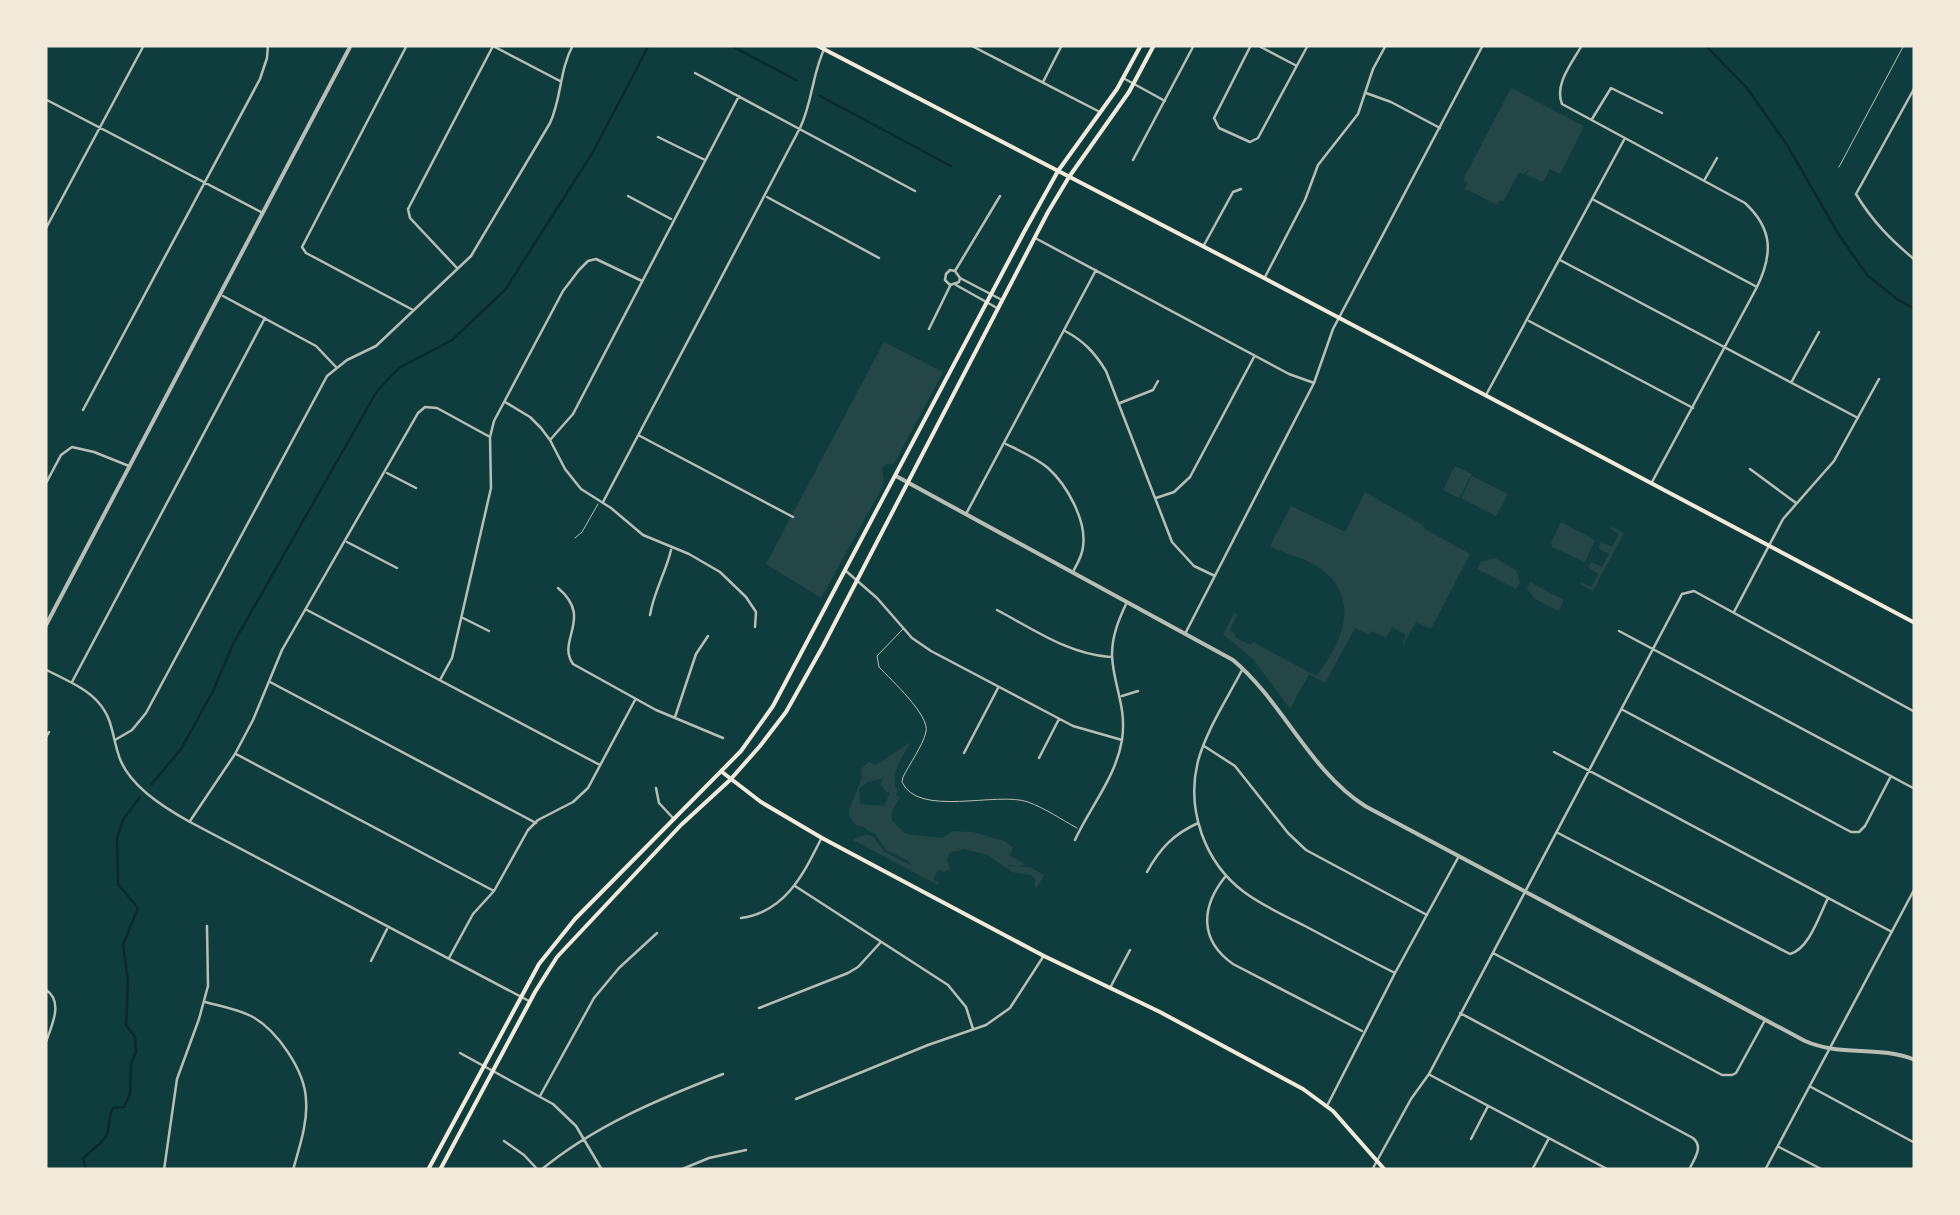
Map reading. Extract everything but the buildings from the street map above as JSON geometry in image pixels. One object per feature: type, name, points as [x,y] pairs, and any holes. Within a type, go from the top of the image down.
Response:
[{"type":"main road","points":[[816,45],[1915,623]]},
{"type":"main road","points":[[428,1170],[539,964],[559,938],[722,772],[773,706],[1058,170],[1101,113],[1141,45]]},
{"type":"main road","points":[[440,1170],[530,1002],[567,944],[681,825],[730,780],[786,712],[1069,177],[1134,84],[1154,45]]},
{"type":"main road","points":[[722,772],[761,802],[822,838],[1303,1088],[1327,1106],[1385,1170]]},
{"type":"street","points":[[45,230],[144,45]]},
{"type":"street","points":[[83,410],[260,79],[268,45]]},
{"type":"street","points":[[45,627],[352,45]]},
{"type":"street","points":[[407,45],[302,247],[306,253],[414,310]]},
{"type":"street","points":[[115,740],[132,730],[146,714],[319,388],[336,367],[376,346],[479,246],[550,123],[562,68],[573,45]]},
{"type":"street","points":[[970,45],[1101,113]]},
{"type":"street","points":[[981,51],[984,45]]},
{"type":"street","points":[[1042,83],[1062,45]]},
{"type":"street","points":[[1133,160],[1194,45]]},
{"type":"street","points":[[1296,66],[1254,45],[1214,115],[1214,122],[1246,142],[1258,138],[1308,45]]},
{"type":"street","points":[[1264,278],[1318,166],[1358,114],[1373,69],[1386,45]]},
{"type":"street","points":[[1185,633],[1314,384],[1330,336],[1484,45]]},
{"type":"street","points":[[1582,45],[1558,92],[1562,104],[1744,203],[1754,212],[1767,236],[1768,262],[1757,287],[1651,484]]},
{"type":"street","points":[[458,269],[410,218],[408,209],[492,46],[560,82]]},
{"type":"street","points":[[602,502],[800,128],[825,47]]},
{"type":"street","points":[[695,73],[915,190]]},
{"type":"street","points":[[1124,78],[1164,101]]},
{"type":"street","points":[[1915,87],[1856,194],[1867,214],[1890,240],[1915,260]]},
{"type":"street","points":[[1591,120],[1611,88],[1662,113]]},
{"type":"street","points":[[1365,93],[1440,128]]},
{"type":"street","points":[[550,440],[573,414],[739,96]]},
{"type":"street","points":[[45,99],[264,214]]},
{"type":"street","points":[[658,137],[705,160]]},
{"type":"street","points":[[1486,396],[1625,138]]},
{"type":"street","points":[[1704,180],[1716,158]]},
{"type":"street","points":[[1203,248],[1232,192],[1241,189]]},
{"type":"street","points":[[628,196],[673,220]]},
{"type":"street","points":[[955,271],[1000,196]]},
{"type":"street","points":[[765,197],[880,258]]},
{"type":"street","points":[[1592,199],[1757,287]]},
{"type":"street","points":[[1036,238],[1314,384]]},
{"type":"street","points":[[440,680],[452,658],[491,488],[490,438],[494,421],[563,290],[578,270],[596,259],[642,281]]},
{"type":"street","points":[[1560,260],[1858,418]]},
{"type":"street","points":[[955,271],[950,270],[945,280],[999,309]]},
{"type":"street","points":[[966,515],[1096,270]]},
{"type":"street","points":[[955,271],[960,278],[1003,301]]},
{"type":"street","points":[[929,329],[952,285],[960,278]]},
{"type":"street","points":[[221,295],[316,346],[336,367]]},
{"type":"street","points":[[71,683],[264,318]]},
{"type":"street","points":[[1528,320],[1693,408]]},
{"type":"street","points":[[1065,331],[1098,357],[1168,534],[1194,566],[1215,576]]},
{"type":"street","points":[[1791,383],[1819,332]]},
{"type":"street","points":[[1155,498],[1174,492],[1190,476],[1255,356]]},
{"type":"street","points":[[1734,613],[1783,519],[1834,460],[1879,379]]},
{"type":"street","points":[[1118,404],[1153,390],[1158,381]]},
{"type":"street","points":[[504,402],[530,417],[550,440],[572,480],[643,535],[705,562],[734,584],[756,612],[755,627]]},
{"type":"street","points":[[190,822],[235,754],[282,650],[418,413],[425,407],[437,408],[490,438]]},
{"type":"street","points":[[639,436],[792,517]]},
{"type":"street","points":[[1004,443],[1048,469],[1069,495],[1084,538],[1072,573]]},
{"type":"street","points":[[45,485],[61,455],[72,447],[130,466]]},
{"type":"street","points":[[1750,469],[1798,504]]},
{"type":"street","points":[[385,472],[416,488]]},
{"type":"street","points":[[896,476],[1223,654],[1243,669],[1330,778],[1364,806],[1805,1041],[1829,1049],[1884,1051],[1915,1060]]},
{"type":"street","points":[[346,541],[397,568]]},
{"type":"street","points":[[650,615],[654,592],[672,548]]},
{"type":"street","points":[[845,570],[877,598],[903,629],[931,651],[1059,720],[1122,740]]},
{"type":"street","points":[[558,588],[569,599],[574,613],[567,651],[570,660],[635,700],[723,738]]},
{"type":"street","points":[[1372,1170],[1429,1074],[1682,594],[1694,590],[1915,712]]},
{"type":"street","points":[[1076,840],[1112,771],[1122,740],[1121,696],[1112,657],[1114,630],[1127,602]]},
{"type":"street","points":[[306,609],[600,765]]},
{"type":"street","points":[[997,610],[1074,650],[1112,657]]},
{"type":"street","points":[[462,617],[489,631]]},
{"type":"street","points":[[1620,631],[1915,789]]},
{"type":"street","points":[[674,718],[696,654],[708,636]]},
{"type":"street","points":[[45,669],[88,693],[101,706],[110,722],[120,761],[132,779],[164,806],[530,1002]]},
{"type":"street","points":[[1243,669],[1203,746],[1194,784],[1198,823],[1209,850],[1226,876],[1258,901],[1394,973]]},
{"type":"street","points":[[268,681],[536,823]]},
{"type":"street","points":[[964,753],[999,687]]},
{"type":"street","points":[[1121,696],[1138,691]]},
{"type":"street","points":[[449,960],[473,914],[494,891],[522,839],[536,823],[581,795],[635,700]]},
{"type":"street","points":[[1621,709],[1851,832],[1859,832],[1865,826],[1892,776]]},
{"type":"street","points":[[1039,758],[1059,720]]},
{"type":"street","points":[[45,739],[48,732]]},
{"type":"street","points":[[1203,746],[1234,766],[1306,850],[1427,915]]},
{"type":"street","points":[[1554,752],[1892,932]]},
{"type":"street","points":[[235,754],[494,891]]},
{"type":"street","points":[[656,788],[659,803],[674,819]]},
{"type":"street","points":[[1147,872],[1168,841],[1198,823]]},
{"type":"street","points":[[1557,832],[1790,954],[1800,951],[1828,898]]},
{"type":"street","points":[[741,918],[771,908],[795,886],[822,838]]},
{"type":"street","points":[[1327,1106],[1459,856]]},
{"type":"street","points":[[1226,876],[1212,894],[1207,914],[1209,934],[1220,953],[1233,964],[1364,1032]]},
{"type":"street","points":[[795,886],[954,990],[966,1007],[974,1030]]},
{"type":"street","points":[[1765,1170],[1915,888]]},
{"type":"street","points":[[164,1170],[177,1079],[205,1002],[209,973],[207,926]]},
{"type":"street","points":[[370,960],[388,928]]},
{"type":"street","points":[[540,1096],[594,998],[657,933]]},
{"type":"street","points":[[760,1008],[858,968],[881,942]]},
{"type":"street","points":[[1110,988],[1130,950]]},
{"type":"street","points":[[1492,952],[1727,1076],[1736,1073],[1765,1020]]},
{"type":"street","points":[[796,1098],[998,1018],[1010,1008],[1044,956]]},
{"type":"street","points":[[45,990],[53,994],[56,1002],[45,1045]]},
{"type":"street","points":[[205,1002],[243,1012],[264,1024],[300,1073],[306,1116],[294,1170]]},
{"type":"street","points":[[1460,1013],[1694,1138],[1699,1144],[1688,1170]]},
{"type":"street","points":[[460,1054],[566,1114],[602,1170]]},
{"type":"street","points":[[504,1140],[539,1170],[563,1152],[654,1101],[723,1074]]},
{"type":"street","points":[[1429,1074],[1609,1170]]},
{"type":"street","points":[[1810,1087],[1915,1143]]},
{"type":"street","points":[[1471,1139],[1488,1106]]},
{"type":"street","points":[[1532,1170],[1549,1138]]},
{"type":"street","points":[[1778,1146],[1822,1170]]},
{"type":"street","points":[[680,1170],[708,1158],[746,1150]]},
{"type":"lane","points":[[1839,167],[1904,45]]},
{"type":"lane","points":[[575,538],[602,502]]},
{"type":"lane","points":[[903,629],[876,660],[926,725],[903,776],[906,790],[926,800],[1026,801],[1080,830]]},
{"type":"shaded area","points":[[1513,89],[1584,126],[1560,174],[1550,169],[1543,182],[1526,174],[1530,170],[1519,172],[1503,202],[1500,200],[1497,205],[1464,190],[1468,183],[1463,180]]},
{"type":"shaded area","points":[[884,342],[943,372],[894,464],[882,468],[884,484],[821,598],[766,564]]},
{"type":"shaded area","points":[[1455,466],[1472,474],[1459,498],[1443,490]]},
{"type":"shaded area","points":[[1472,476],[1508,494],[1496,516],[1461,498]]},
{"type":"shaded area","points":[[1365,492],[1470,554],[1431,629],[1416,622],[1404,644],[1406,635],[1392,627],[1386,638],[1355,628],[1325,683],[1309,674],[1290,709],[1254,660],[1223,634],[1234,613],[1237,614],[1230,631],[1236,638],[1251,645],[1253,642],[1316,676],[1341,633],[1344,603],[1330,577],[1315,565],[1270,546],[1291,506],[1345,532]]},
{"type":"shaded area","points":[[1561,522],[1595,540],[1585,562],[1552,547]]},
{"type":"shaded area","points":[[1611,526],[1624,533],[1593,591],[1580,584],[1591,587],[1598,574],[1588,567],[1591,562],[1602,567],[1609,554],[1598,548],[1601,542],[1612,547],[1619,534]]},
{"type":"shaded area","points":[[1495,558],[1516,570],[1520,582],[1516,589],[1477,569],[1481,562]]},
{"type":"shaded area","points":[[1530,582],[1564,600],[1559,611],[1535,599],[1527,589]]},
{"type":"shaded area","points":[[911,742],[895,774],[896,795],[900,797],[891,814],[892,821],[913,835],[942,838],[953,831],[973,832],[1004,841],[1013,847],[1010,856],[1024,863],[1018,866],[1044,875],[1037,888],[1031,875],[1012,872],[988,855],[963,849],[949,853],[950,869],[939,869],[933,879],[938,885],[853,840],[871,836],[888,854],[912,866],[886,850],[875,833],[855,824],[850,817],[861,769],[869,762],[876,765]],"holes":[[[884,778],[880,784],[890,793],[884,806],[860,804],[859,789]]]},
{"type":"waterway","points":[[151,785],[181,749],[233,644],[377,391],[399,368],[452,340],[505,290],[593,152],[649,45]]},
{"type":"waterway","points":[[730,45],[796,80]]},
{"type":"waterway","points":[[1705,45],[1747,88],[1868,276],[1915,309]]},
{"type":"waterway","points":[[820,96],[951,166]]},
{"type":"waterway","points":[[86,1170],[83,1159],[105,1138],[113,1108],[124,1107],[130,1094],[131,1063],[136,1052],[135,1037],[126,1025],[128,981],[123,945],[138,908],[118,884],[117,838],[123,820],[140,797]]}]
